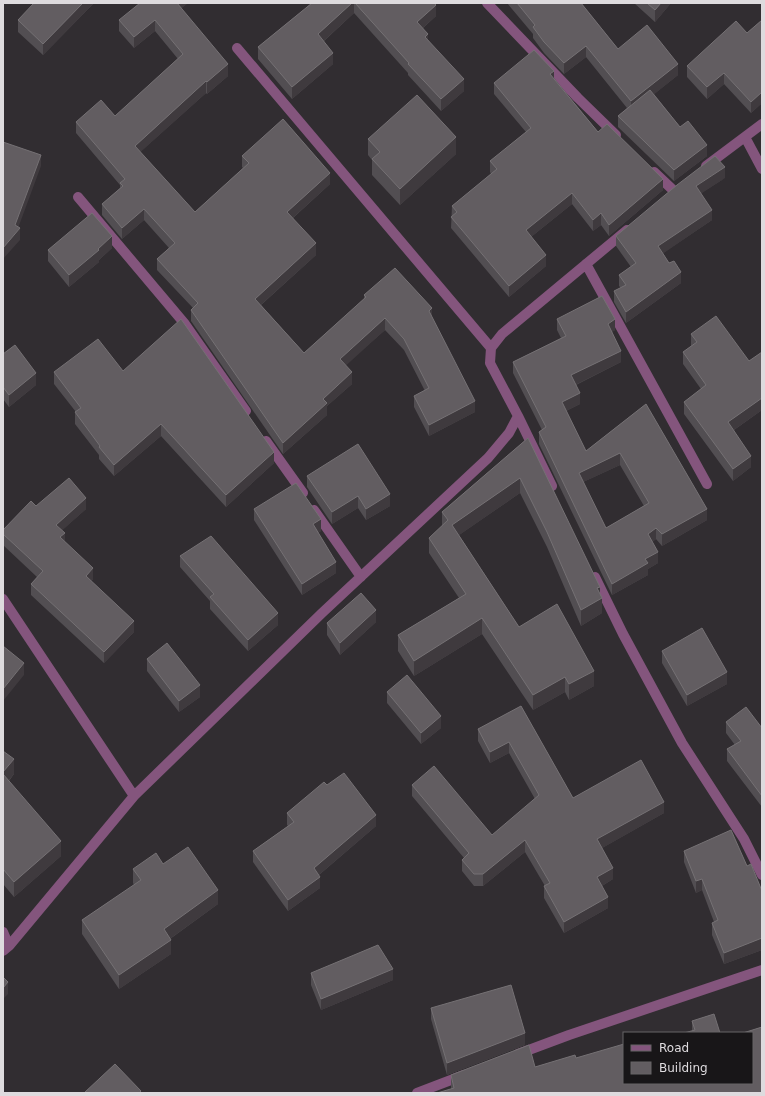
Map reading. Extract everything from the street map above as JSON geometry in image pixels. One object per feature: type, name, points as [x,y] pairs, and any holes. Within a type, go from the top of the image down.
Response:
[{"type":"street","points":[[487,3],[622,142]]},
{"type":"street","points":[[237,48],[491,348]]},
{"type":"street","points":[[697,173],[762,124]]},
{"type":"street","points":[[745,137],[762,169]]},
{"type":"street","points":[[645,163],[673,191]]},
{"type":"street","points":[[78,197],[185,324],[253,422]]},
{"type":"street","points":[[555,492],[490,363],[491,348],[502,334],[632,225]]},
{"type":"street","points":[[586,264],[707,484]]},
{"type":"street","points":[[6,948],[134,796],[316,619],[488,458],[509,433],[518,416]]},
{"type":"street","points":[[262,434],[361,577]]},
{"type":"street","points":[[591,569],[623,634],[682,743],[744,839],[762,875]]},
{"type":"street","points":[[3,599],[134,796]]},
{"type":"street","points":[[3,932],[6,948]]},
{"type":"street","points":[[510,1058],[570,1035],[762,970]]},
{"type":"street","points":[[417,1093],[472,1071]]},
{"type":"building","points":[[34,3],[83,3],[43,44],[18,20]]},
{"type":"building","points":[[140,3],[177,3],[228,64],[207,82],[206,81],[135,146],[195,212],[249,163],[242,156],[283,119],[330,173],[287,212],[316,243],[255,299],[304,353],[366,297],[364,295],[395,268],[432,308],[429,311],[475,401],[429,425],[414,396],[429,388],[404,339],[385,318],[340,359],[352,372],[323,399],[327,403],[283,443],[191,310],[198,303],[157,259],[175,243],[144,209],[122,228],[102,204],[123,186],[120,183],[125,179],[76,122],[101,100],[115,116],[183,54],[155,20],[134,37],[119,20]]},
{"type":"building","points":[[312,3],[352,3],[318,34],[333,53],[292,87],[258,47]]},
{"type":"building","points":[[355,3],[434,3],[436,5],[417,22],[428,34],[425,37],[464,79],[441,99],[408,64],[409,63]]},
{"type":"building","points":[[517,3],[581,3],[618,49],[647,25],[678,64],[631,101],[586,46],[564,63],[544,42],[533,27],[535,25]]},
{"type":"building","points":[[647,3],[661,3],[655,10]]},
{"type":"building","points":[[762,20],[762,92],[751,102],[724,73],[707,87],[687,66],[736,21],[747,33]]},
{"type":"building","points":[[534,50],[554,71],[550,74],[598,132],[607,124],[663,179],[609,225],[601,213],[593,220],[572,193],[526,230],[546,255],[509,286],[451,217],[457,212],[452,206],[497,169],[490,161],[531,128],[494,83]]},
{"type":"building","points":[[650,90],[680,127],[688,121],[707,145],[674,170],[618,116]]},
{"type":"building","points":[[417,95],[456,137],[400,189],[372,159],[380,152],[368,139]]},
{"type":"building","points":[[3,142],[41,155],[15,225],[20,228],[3,248]]},
{"type":"building","points":[[715,156],[725,167],[696,186],[712,210],[658,246],[669,263],[674,261],[681,272],[626,312],[614,291],[626,285],[619,275],[636,263],[616,236],[677,185]]},
{"type":"building","points":[[92,213],[112,236],[98,249],[99,250],[69,275],[48,250]]},
{"type":"building","points":[[602,296],[615,319],[608,324],[621,351],[571,375],[580,393],[562,402],[586,451],[646,404],[707,509],[662,534],[656,528],[648,534],[658,552],[645,559],[648,563],[612,584],[539,432],[546,427],[513,362],[566,336],[557,319]],"holes":[[[620,453],[649,503],[606,528],[579,473]]]},
{"type":"building","points":[[716,316],[749,361],[762,352],[762,398],[728,422],[751,456],[733,469],[684,402],[706,385],[683,352],[697,342],[691,334]]},
{"type":"building","points":[[181,319],[274,452],[226,495],[161,424],[114,465],[99,447],[100,446],[75,412],[81,408],[54,372],[98,339],[123,371]]},
{"type":"building","points":[[15,345],[36,373],[9,395],[3,387],[3,354]]},
{"type":"building","points":[[528,438],[600,587],[597,588],[602,598],[581,610],[547,532],[520,478],[452,525],[519,627],[557,604],[594,671],[569,684],[565,677],[533,695],[482,618],[414,661],[398,635],[466,594],[429,538],[448,520],[442,512]]},
{"type":"building","points":[[358,444],[390,494],[366,509],[358,496],[332,512],[307,476]]},
{"type":"building","points":[[69,478],[86,498],[56,525],[65,533],[60,537],[93,568],[86,576],[134,621],[104,652],[31,584],[43,571],[3,534],[3,530],[31,501],[36,506]]},
{"type":"building","points":[[296,483],[321,519],[313,524],[336,562],[302,584],[254,509]]},
{"type":"building","points":[[211,536],[278,613],[248,640],[210,597],[214,594],[180,556]]},
{"type":"building","points":[[361,593],[376,610],[340,643],[327,623]]},
{"type":"building","points":[[702,628],[727,672],[687,695],[662,651]]},
{"type":"building","points":[[167,643],[200,685],[179,701],[147,659]]},
{"type":"building","points":[[3,646],[24,663],[3,689]]},
{"type":"building","points":[[407,675],[441,716],[421,733],[387,692]]},
{"type":"building","points":[[521,706],[573,798],[641,760],[664,802],[597,839],[613,868],[597,877],[608,897],[564,922],[544,886],[550,883],[525,840],[483,874],[474,874],[462,860],[469,853],[412,785],[434,766],[492,835],[539,795],[509,742],[490,752],[478,729]]},
{"type":"building","points":[[746,707],[762,728],[762,796],[727,749],[741,741],[726,722]]},
{"type":"building","points":[[3,751],[14,759],[3,772]]},
{"type":"building","points":[[344,773],[376,815],[314,868],[320,877],[288,900],[253,851],[294,822],[287,813],[324,782],[327,785]]},
{"type":"building","points":[[3,774],[61,841],[14,882],[3,869]]},
{"type":"building","points":[[731,830],[747,866],[751,864],[762,891],[762,938],[724,953],[712,923],[718,920],[702,879],[696,881],[684,851]]},
{"type":"building","points":[[188,847],[218,890],[164,929],[171,940],[119,975],[82,920],[141,880],[133,869],[156,853],[163,864]]},
{"type":"building","points":[[378,945],[393,969],[321,999],[311,973]]},
{"type":"building","points":[[3,977],[8,982],[3,988]]},
{"type":"building","points":[[511,985],[525,1033],[447,1063],[431,1008]]},
{"type":"building","points":[[714,1014],[720,1032],[688,1032],[695,1030],[692,1021]]},
{"type":"building","points":[[762,1027],[762,1093],[437,1093],[454,1088],[451,1075],[529,1045],[535,1067],[575,1055],[576,1058],[623,1044],[623,1084],[753,1084],[753,1032],[746,1032]]},
{"type":"building","points":[[115,1064],[141,1091],[139,1093],[84,1093]]}]
